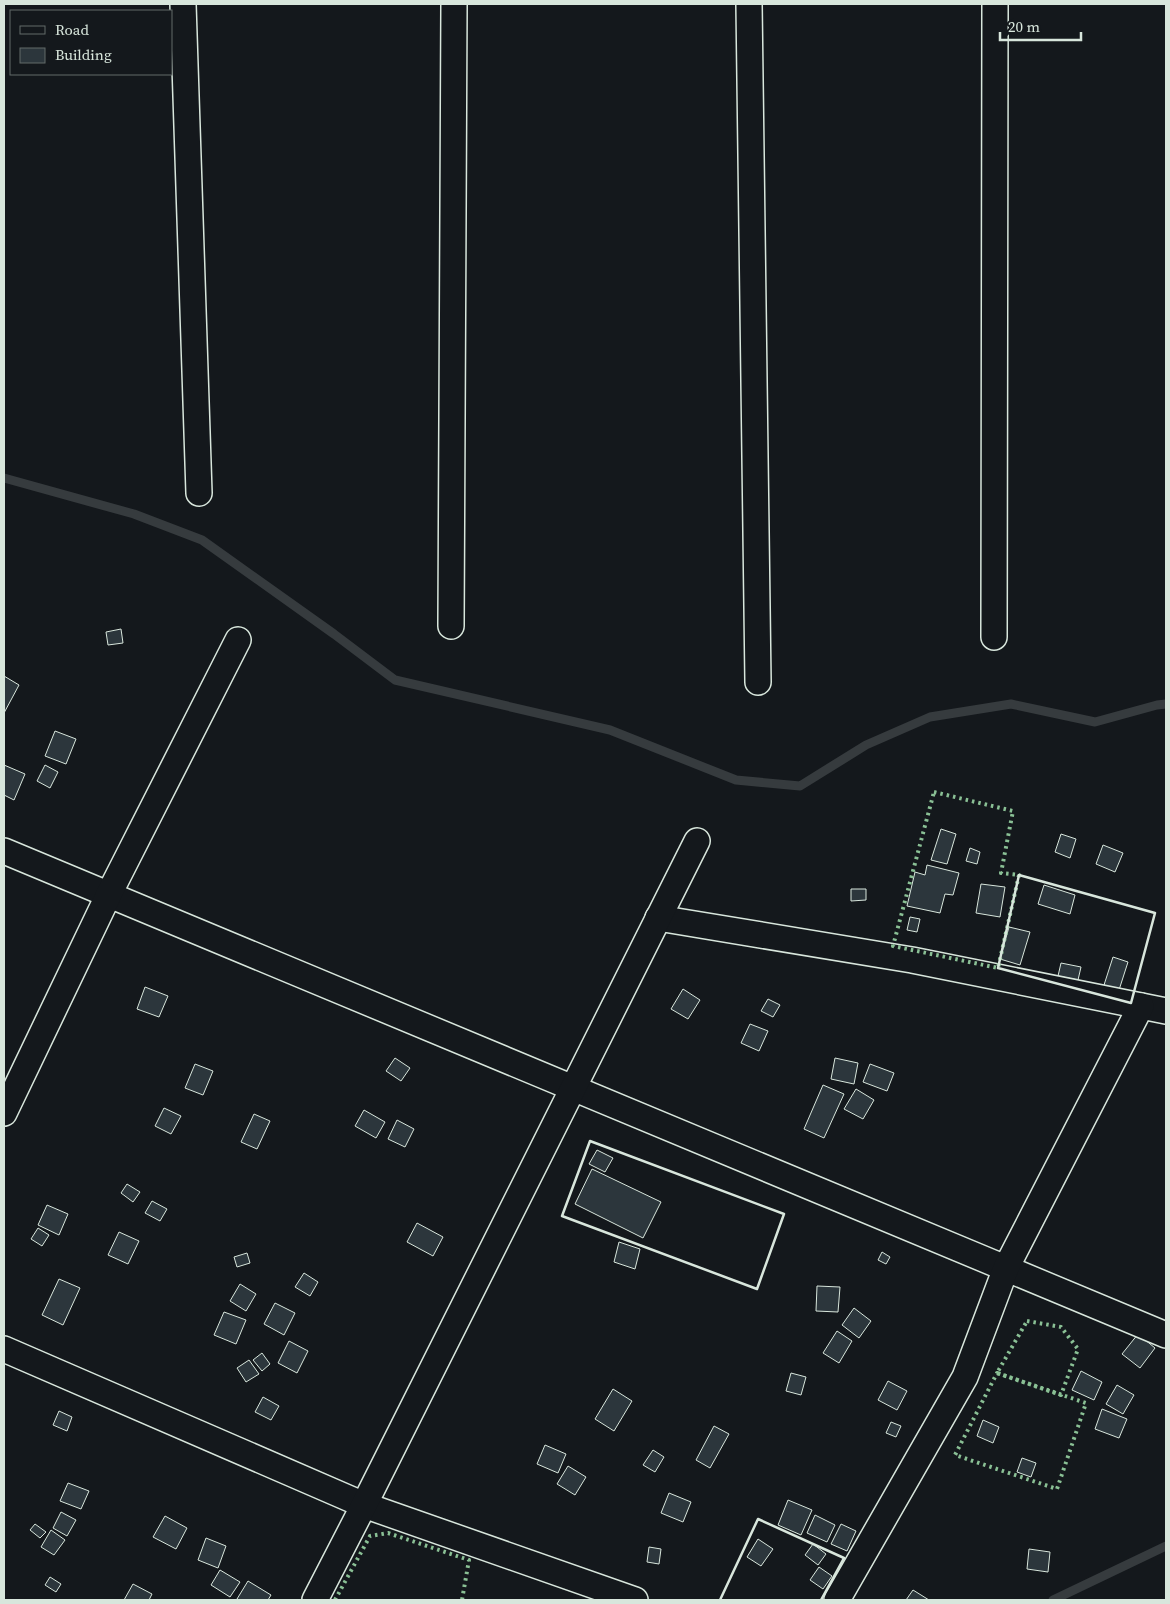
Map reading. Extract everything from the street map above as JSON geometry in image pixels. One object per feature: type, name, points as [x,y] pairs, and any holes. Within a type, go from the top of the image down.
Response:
[{"type":"street","points":[[183,4],[199,493]]},
{"type":"street","points":[[451,626],[454,4]]},
{"type":"street","points":[[749,4],[758,682]]},
{"type":"street","points":[[994,637],[996,4]]},
{"type":"street","points":[[4,1113],[109,894],[238,640]]},
{"type":"street","points":[[315,1600],[696,841]]},
{"type":"street","points":[[4,851],[1166,1335]]},
{"type":"street","points":[[658,918],[912,960],[1166,1011]]},
{"type":"street","points":[[837,1600],[965,1377],[1006,1268],[1142,1006]]},
{"type":"street","points":[[4,1349],[364,1505],[635,1600]]},
{"type":"building","points":[[121,629],[123,643],[108,645],[106,632]]},
{"type":"building","points":[[4,676],[19,685],[4,713]]},
{"type":"building","points":[[55,731],[76,739],[66,764],[45,756]]},
{"type":"building","points":[[4,765],[25,774],[14,800],[4,795]]},
{"type":"building","points":[[45,765],[58,772],[50,788],[37,781]]},
{"type":"building","points":[[941,829],[956,834],[947,864],[931,860]]},
{"type":"building","points":[[1061,834],[1076,839],[1070,858],[1055,852]]},
{"type":"building","points":[[1103,845],[1123,853],[1115,872],[1096,864]]},
{"type":"building","points":[[970,848],[980,852],[977,864],[966,861]]},
{"type":"building","points":[[927,865],[959,873],[953,895],[945,894],[940,913],[907,906],[915,872],[925,875]]},
{"type":"building","points":[[981,884],[1005,887],[1000,917],[976,913]]},
{"type":"building","points":[[1044,885],[1075,895],[1070,914],[1038,904]]},
{"type":"building","points":[[851,889],[866,889],[866,900],[851,901]]},
{"type":"building","points":[[910,917],[920,919],[917,932],[907,930]]},
{"type":"building","points":[[1009,927],[1030,932],[1020,965],[1000,959]]},
{"type":"building","points":[[1113,957],[1128,962],[1119,990],[1104,985]]},
{"type":"building","points":[[1061,963],[1081,967],[1078,980],[1058,976]]},
{"type":"building","points":[[145,987],[168,996],[159,1017],[137,1009]]},
{"type":"building","points":[[683,989],[700,1000],[688,1019],[671,1009]]},
{"type":"building","points":[[768,999],[780,1005],[773,1017],[761,1011]]},
{"type":"building","points":[[750,1024],[768,1031],[759,1051],[741,1043]]},
{"type":"building","points":[[395,1058],[410,1068],[401,1081],[386,1071]]},
{"type":"building","points":[[835,1058],[858,1063],[854,1084],[831,1079]]},
{"type":"building","points":[[195,1064],[213,1071],[203,1095],[185,1088]]},
{"type":"building","points":[[870,1064],[894,1073],[887,1091],[863,1082]]},
{"type":"building","points":[[823,1085],[844,1094],[824,1138],[804,1129]]},
{"type":"building","points":[[856,1089],[874,1100],[863,1119],[844,1109]]},
{"type":"building","points":[[164,1108],[181,1116],[171,1134],[155,1126]]},
{"type":"building","points":[[364,1110],[385,1122],[376,1138],[355,1126]]},
{"type":"building","points":[[254,1114],[270,1121],[257,1149],[241,1142]]},
{"type":"building","points":[[397,1120],[414,1129],[405,1147],[388,1139]]},
{"type":"building","points":[[597,1150],[613,1158],[605,1172],[589,1164]]},
{"type":"building","points":[[592,1169],[661,1202],[643,1238],[575,1204]]},
{"type":"building","points":[[127,1184],[140,1192],[133,1202],[121,1193]]},
{"type":"building","points":[[152,1201],[167,1209],[160,1221],[145,1213]]},
{"type":"building","points":[[47,1205],[68,1214],[59,1235],[38,1225]]},
{"type":"building","points":[[417,1223],[443,1237],[433,1256],[407,1242]]},
{"type":"building","points":[[38,1228],[49,1235],[42,1246],[31,1239]]},
{"type":"building","points":[[119,1232],[139,1241],[128,1264],[108,1255]]},
{"type":"building","points":[[619,1242],[640,1249],[635,1269],[614,1262]]},
{"type":"building","points":[[882,1252],[890,1257],[886,1264],[878,1260]]},
{"type":"building","points":[[247,1253],[250,1263],[237,1267],[234,1257]]},
{"type":"building","points":[[304,1273],[318,1282],[310,1296],[295,1287]]},
{"type":"building","points":[[59,1279],[80,1288],[63,1325],[42,1315]]},
{"type":"building","points":[[240,1284],[256,1294],[246,1311],[230,1301]]},
{"type":"building","points":[[817,1286],[840,1287],[838,1312],[816,1311]]},
{"type":"building","points":[[275,1303],[295,1313],[284,1335],[264,1324]]},
{"type":"building","points":[[854,1308],[871,1321],[859,1338],[842,1325]]},
{"type":"building","points":[[224,1312],[246,1320],[236,1344],[214,1335]]},
{"type":"building","points":[[837,1331],[852,1341],[839,1363],[823,1353]]},
{"type":"building","points":[[1138,1334],[1155,1348],[1140,1368],[1122,1354]]},
{"type":"building","points":[[289,1341],[308,1351],[297,1373],[278,1363]]},
{"type":"building","points":[[262,1353],[270,1364],[262,1371],[253,1360]]},
{"type":"building","points":[[249,1360],[259,1374],[246,1382],[237,1368]]},
{"type":"building","points":[[1081,1371],[1102,1382],[1094,1400],[1072,1390]]},
{"type":"building","points":[[791,1373],[806,1377],[801,1395],[786,1391]]},
{"type":"building","points":[[888,1381],[907,1391],[897,1410],[878,1400]]},
{"type":"building","points":[[1117,1385],[1134,1395],[1123,1414],[1106,1404]]},
{"type":"building","points":[[613,1389],[632,1401],[614,1431],[595,1419]]},
{"type":"building","points":[[263,1397],[279,1406],[271,1420],[255,1412]]},
{"type":"building","points":[[1102,1409],[1127,1419],[1119,1438],[1095,1429]]},
{"type":"building","points":[[59,1411],[72,1417],[67,1431],[53,1425]]},
{"type":"building","points":[[983,1420],[999,1427],[993,1443],[977,1436]]},
{"type":"building","points":[[891,1422],[901,1426],[896,1437],[886,1433]]},
{"type":"building","points":[[714,1426],[729,1434],[710,1468],[696,1460]]},
{"type":"building","points":[[545,1445],[566,1454],[558,1473],[537,1464]]},
{"type":"building","points":[[653,1450],[664,1457],[655,1472],[643,1465]]},
{"type":"building","points":[[1022,1458],[1036,1463],[1031,1477],[1017,1472]]},
{"type":"building","points":[[568,1466],[586,1477],[575,1495],[557,1484]]},
{"type":"building","points":[[68,1483],[89,1491],[81,1509],[60,1501]]},
{"type":"building","points":[[669,1493],[691,1502],[683,1522],[661,1513]]},
{"type":"building","points":[[788,1500],[812,1510],[801,1535],[778,1525]]},
{"type":"building","points":[[61,1512],[76,1520],[67,1536],[53,1528]]},
{"type":"building","points":[[815,1515],[835,1525],[827,1542],[807,1533]]},
{"type":"building","points":[[165,1516],[187,1528],[176,1549],[153,1537]]},
{"type":"building","points":[[35,1524],[46,1532],[40,1538],[30,1530]]},
{"type":"building","points":[[841,1524],[856,1531],[847,1551],[831,1544]]},
{"type":"building","points":[[51,1530],[65,1540],[54,1555],[41,1547]]},
{"type":"building","points":[[206,1538],[226,1546],[218,1568],[198,1560]]},
{"type":"building","points":[[758,1539],[773,1549],[761,1566],[747,1557]]},
{"type":"building","points":[[813,1544],[826,1554],[818,1565],[805,1555]]},
{"type":"building","points":[[649,1547],[661,1549],[659,1564],[647,1562]]},
{"type":"building","points":[[1029,1549],[1050,1552],[1048,1572],[1027,1569]]},
{"type":"building","points":[[819,1567],[832,1576],[823,1589],[810,1580]]},
{"type":"building","points":[[220,1570],[240,1582],[230,1597],[211,1585]]},
{"type":"building","points":[[50,1577],[61,1584],[56,1592],[45,1585]]},
{"type":"building","points":[[248,1581],[271,1595],[268,1600],[237,1599]]},
{"type":"building","points":[[133,1584],[152,1594],[149,1600],[124,1600]]},
{"type":"building","points":[[913,1590],[929,1600],[906,1600]]},
{"type":"waterway","points":[[4,478],[134,514],[202,540],[395,680],[610,730],[736,780],[800,786],[866,745],[930,717],[1011,704],[1095,722],[1166,704]]},
{"type":"waterway","points":[[1053,1600],[1166,1546]]},
{"type":"hedge","points":[[934,792],[1013,811],[1001,873],[1019,875],[998,968],[893,946],[934,792]]},
{"type":"hedge","points":[[1027,1321],[1061,1327],[1078,1349],[1061,1395],[997,1373],[1027,1321]]},
{"type":"hedge","points":[[997,1373],[1086,1403],[1057,1489],[955,1455],[997,1373]]},
{"type":"hedge","points":[[335,1600],[370,1536],[388,1533],[469,1560],[462,1600]]},
{"type":"wall","points":[[1019,875],[1155,913],[1131,1003],[998,968],[1019,875]]},
{"type":"wall","points":[[590,1141],[784,1214],[757,1289],[562,1216],[590,1141]]},
{"type":"wall","points":[[720,1600],[758,1519],[844,1558],[821,1600]]}]
